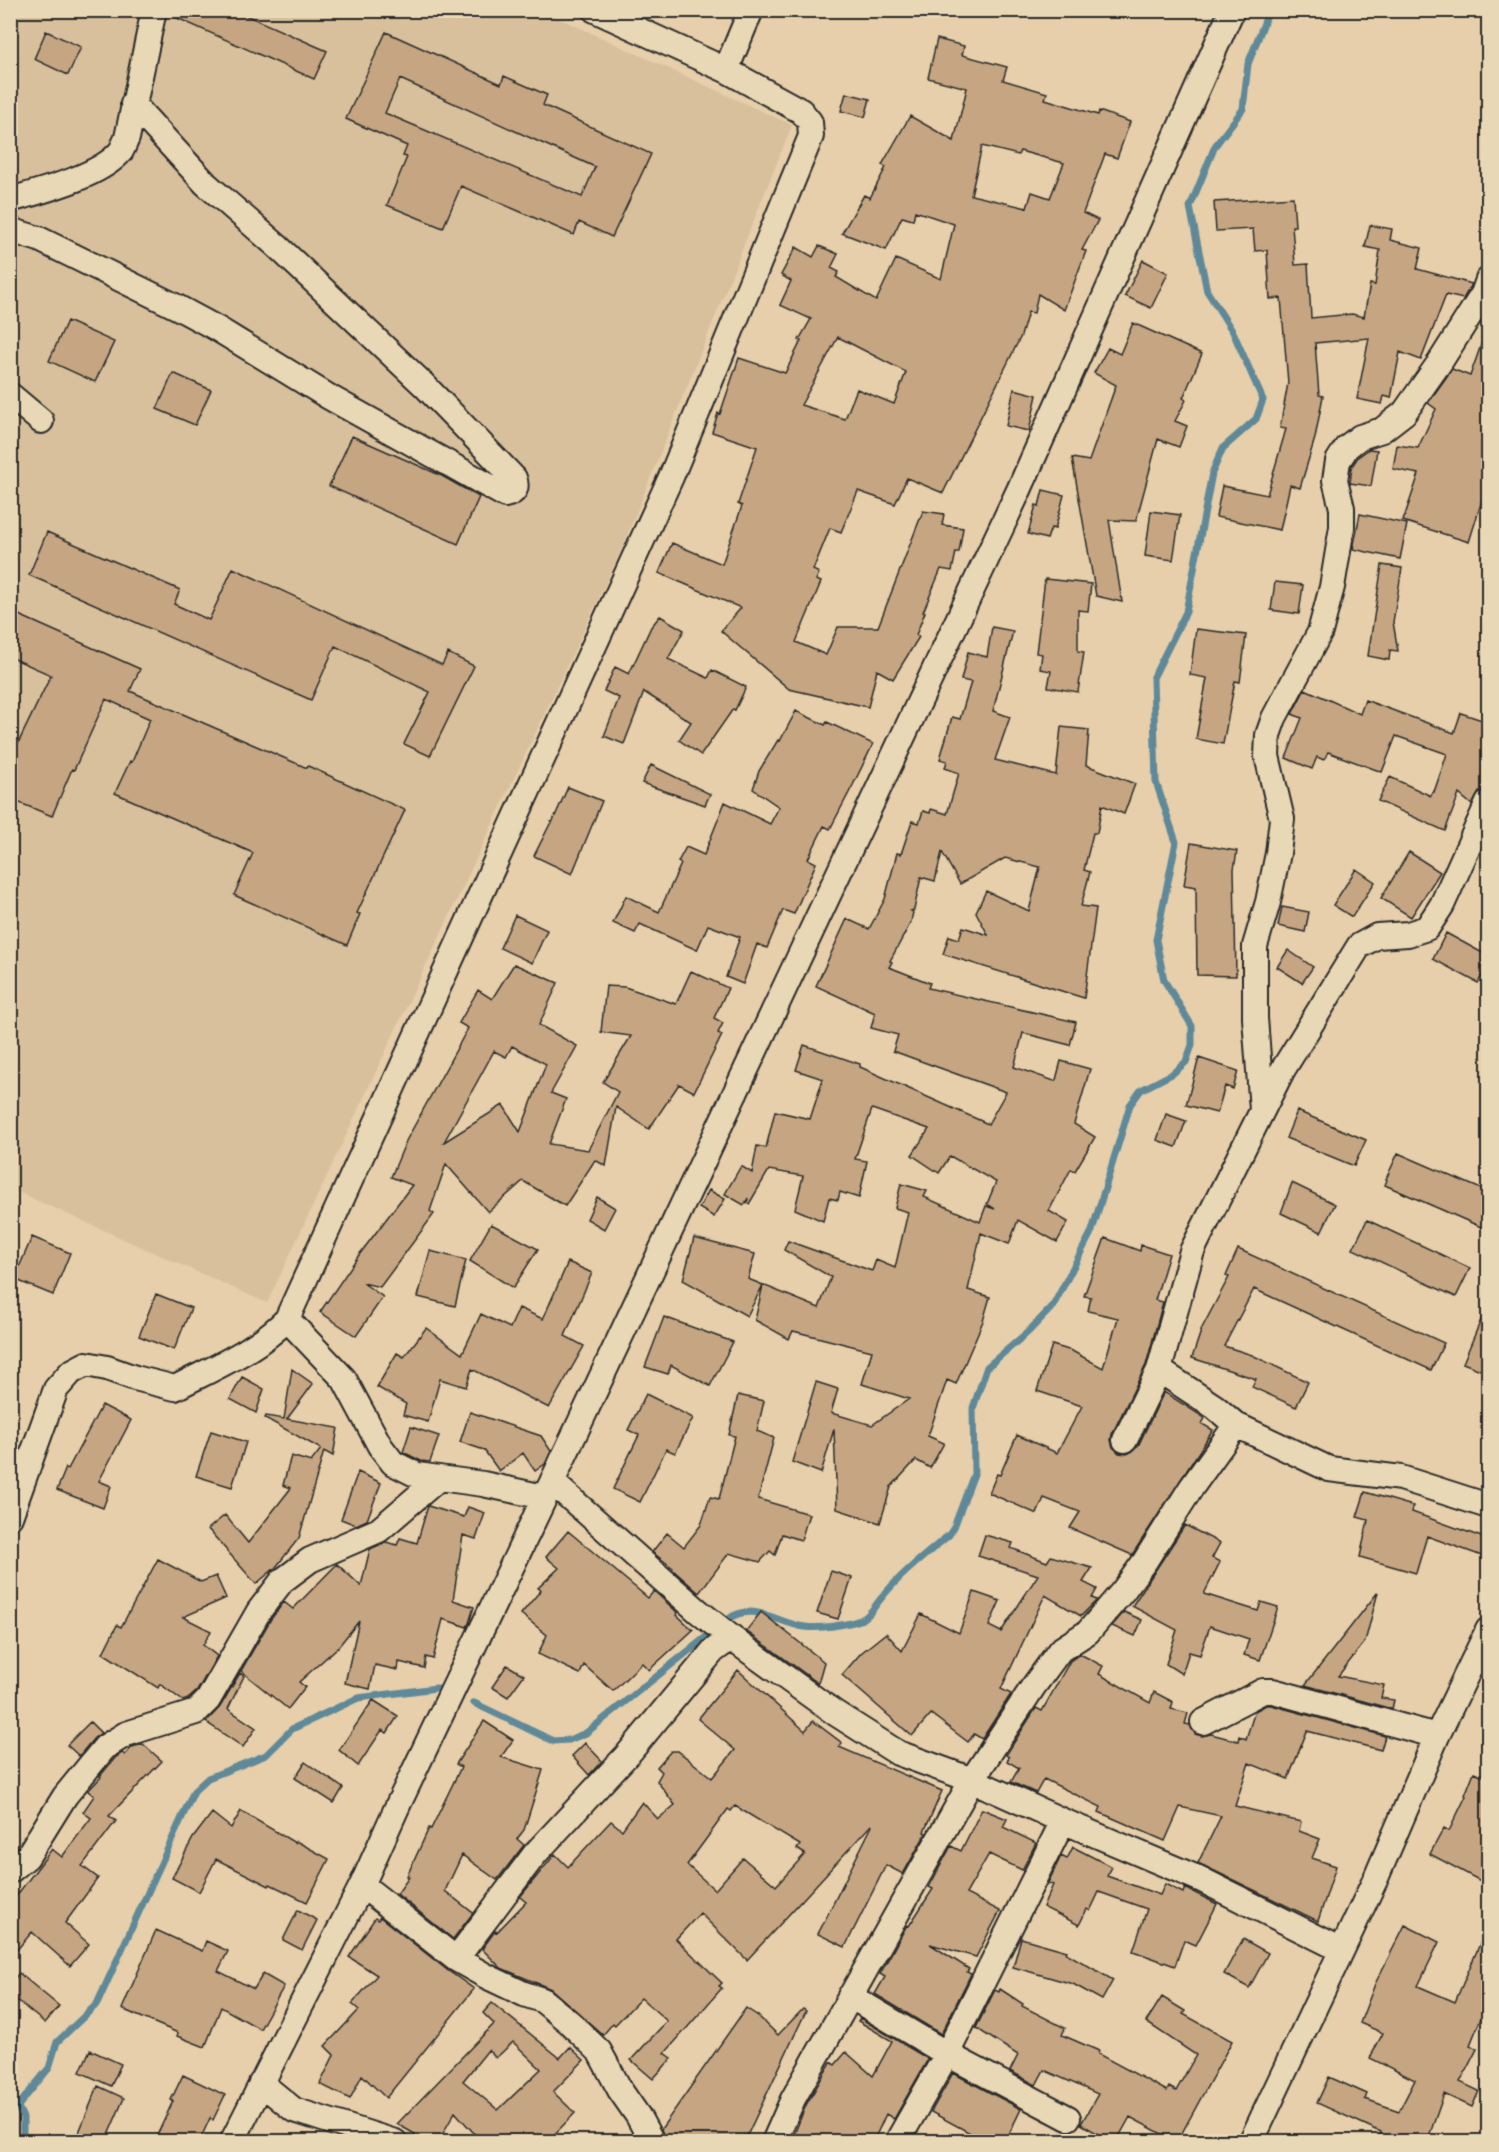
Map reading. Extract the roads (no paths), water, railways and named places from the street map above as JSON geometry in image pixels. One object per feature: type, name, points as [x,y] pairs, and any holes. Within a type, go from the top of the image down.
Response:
[{"type":"street","points":[[10,200],[57,186],[103,165],[121,151],[127,138],[154,10]]},
{"type":"street","points":[[10,1517],[56,1389],[71,1372],[86,1364],[175,1388],[243,1352],[275,1331],[287,1319],[671,477],[811,136],[810,122],[801,111],[726,70],[595,10]]},
{"type":"street","points":[[726,70],[751,10]]},
{"type":"street","points":[[232,2142],[362,1885],[1019,490],[1232,10]]},
{"type":"street","points":[[10,230],[39,239],[177,307],[227,334],[329,397],[505,495],[516,490],[514,478],[424,385],[277,246],[206,184],[133,104]]},
{"type":"street","points":[[1262,1110],[1255,1017],[1255,946],[1268,903],[1282,819],[1267,756],[1268,735],[1274,718],[1320,632],[1332,586],[1342,527],[1342,508],[1335,480],[1338,461],[1347,447],[1360,437],[1382,430],[1404,413],[1483,294],[1488,280]]},
{"type":"street","points":[[10,395],[41,422]]},
{"type":"street","points":[[1125,1440],[1159,1370],[1192,1251],[1282,1071],[1359,946],[1377,936],[1408,934],[1427,928],[1442,905],[1488,803]]},
{"type":"street","points":[[287,1319],[345,1379],[380,1446],[393,1463],[417,1474],[439,1478],[548,1490],[732,1637],[835,1713],[898,1753],[972,1780],[1202,1880],[1342,1950]]},
{"type":"street","points":[[1159,1370],[1215,1407],[1236,1425],[1329,1469],[1401,1478],[1488,1506]]},
{"type":"street","points":[[774,2142],[793,2099],[972,1780],[1060,1650],[1088,1632],[1122,1591],[1236,1425]]},
{"type":"street","points":[[10,1871],[27,1857],[65,1796],[105,1746],[126,1734],[196,1712],[208,1700],[259,1611],[282,1581],[310,1560],[379,1530],[439,1478]]},
{"type":"street","points":[[1251,2142],[1376,1878],[1437,1736],[1488,1630]]},
{"type":"street","points":[[456,1959],[535,1854],[627,1754],[713,1651],[732,1637]]},
{"type":"street","points":[[1203,1722],[1263,1691],[1273,1691],[1437,1736]]},
{"type":"street","points":[[897,2142],[947,2054],[1063,1821]]},
{"type":"street","points":[[362,1885],[456,1959],[524,1995],[543,2000],[569,2022],[599,2051],[652,2142]]},
{"type":"street","points":[[850,1996],[947,2054],[1068,2118]]},
{"type":"street","points":[[261,2083],[294,2110],[395,2142]]},
{"type":"waterway","points":[[727,1620],[736,1614],[746,1612],[766,1615],[805,1627],[833,1626],[863,1619],[903,1574],[949,1535],[974,1474],[973,1408],[987,1367],[1028,1332],[1053,1306],[1092,1231],[1130,1105],[1141,1090],[1172,1074],[1186,1062],[1192,1045],[1192,1026],[1164,980],[1156,940],[1176,842],[1156,782],[1153,678],[1186,612],[1212,473],[1223,448],[1256,419],[1263,400],[1233,332],[1207,291],[1190,207],[1215,146],[1243,109],[1248,64],[1269,10]]},
{"type":"waterway","points":[[474,1703],[553,1741],[569,1740],[586,1733],[711,1633]]},
{"type":"waterway","points":[[18,2106],[49,2068],[57,2042],[97,2004],[194,1791],[208,1778],[266,1755],[292,1729],[358,1698],[436,1688]]},
{"type":"waterway","points":[[10,2089],[23,2118],[23,2142]]}]
